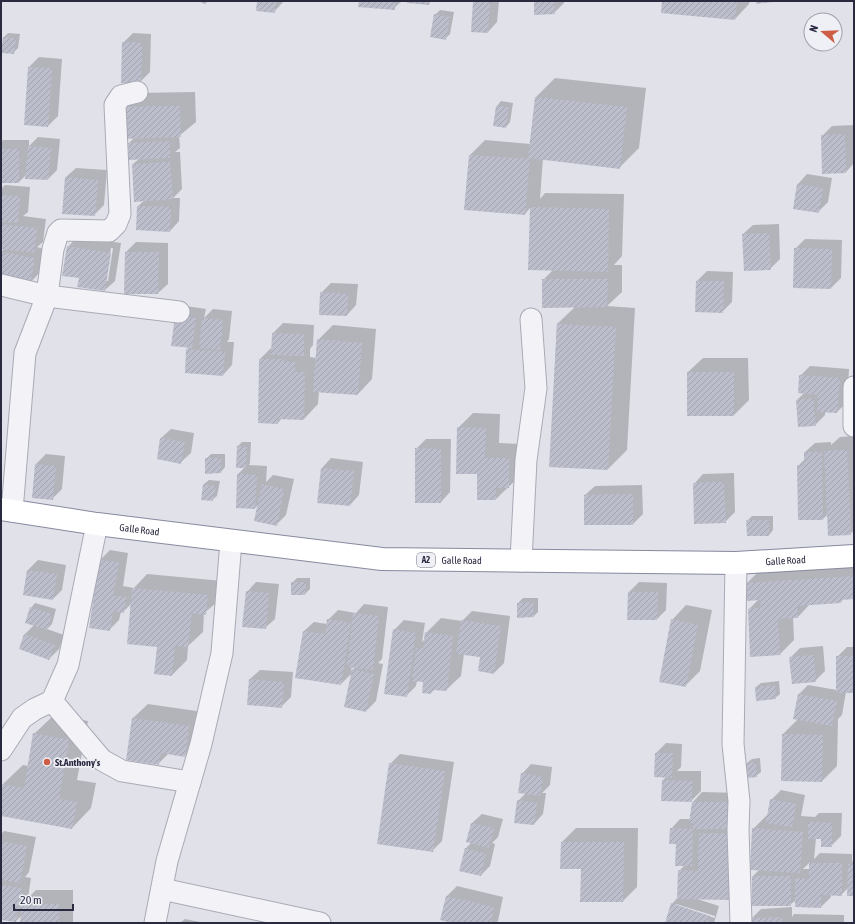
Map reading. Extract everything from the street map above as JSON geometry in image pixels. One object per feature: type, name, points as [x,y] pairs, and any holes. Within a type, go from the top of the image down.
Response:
[{"type":"highway","name":"Galle Road","points":[[6,510],[97,524],[382,559],[736,563],[854,556]]},
{"type":"street","points":[[6,510],[26,353],[47,296],[53,249],[58,233],[61,230],[109,231],[116,224],[120,214],[115,105],[120,96],[137,92]]},
{"type":"street","points":[[1,285],[47,296],[179,312]]},
{"type":"street","points":[[521,560],[526,460],[536,388],[531,319]]},
{"type":"street","points":[[854,387],[854,426]]},
{"type":"street","points":[[1,750],[22,718],[35,709],[52,701],[68,665],[97,524]]},
{"type":"street","points":[[155,923],[167,861],[190,782],[222,653],[231,540]]},
{"type":"street","points":[[736,563],[733,744],[739,802],[738,830],[741,923]]},
{"type":"street","points":[[52,701],[102,760],[122,771],[190,782]]},
{"type":"street","points":[[162,889],[320,923]]},
{"type":"building","points":[[257,1],[276,1],[275,13],[256,11]]},
{"type":"building","points":[[359,1],[395,1],[395,10],[358,7]]},
{"type":"building","points":[[407,1],[430,1],[429,5],[407,3]]},
{"type":"building","points":[[473,1],[490,1],[488,33],[471,32]]},
{"type":"building","points":[[534,1],[554,1],[555,14],[534,15]]},
{"type":"building","points":[[662,1],[737,1],[735,20],[661,13]]},
{"type":"building","points":[[756,1],[774,1],[774,2],[756,4]]},
{"type":"building","points":[[434,14],[450,17],[446,40],[430,37]]},
{"type":"building","points":[[3,37],[16,38],[14,54],[1,53]]},
{"type":"building","points":[[122,42],[142,43],[141,83],[121,83]]},
{"type":"building","points":[[28,67],[52,68],[48,127],[24,125]]},
{"type":"building","points":[[535,97],[627,107],[620,169],[528,158]]},
{"type":"building","points":[[180,106],[181,137],[122,139],[121,107]]},
{"type":"building","points":[[496,106],[509,107],[506,128],[493,126]]},
{"type":"building","points":[[845,134],[846,173],[822,174],[821,135]]},
{"type":"building","points":[[170,141],[170,158],[129,160],[128,143]]},
{"type":"building","points":[[28,146],[51,148],[48,180],[25,179]]},
{"type":"building","points":[[1,149],[19,149],[19,183],[1,183]]},
{"type":"building","points":[[469,155],[530,159],[525,215],[464,210]]},
{"type":"building","points":[[170,162],[173,199],[134,202],[132,164]]},
{"type":"building","points":[[65,177],[98,180],[95,216],[62,214]]},
{"type":"building","points":[[797,184],[823,188],[819,213],[793,209]]},
{"type":"building","points":[[1,195],[20,196],[18,223],[1,222]]},
{"type":"building","points":[[137,206],[171,207],[170,232],[136,230]]},
{"type":"building","points":[[530,207],[609,209],[608,272],[528,270]]},
{"type":"building","points":[[1,224],[37,228],[34,253],[1,249]]},
{"type":"building","points":[[769,233],[771,270],[744,271],[742,234]]},
{"type":"building","points":[[67,246],[111,253],[105,291],[77,287],[79,278],[62,276]]},
{"type":"building","points":[[794,248],[832,249],[831,289],[793,288]]},
{"type":"building","points":[[1,252],[35,258],[30,284],[1,278]]},
{"type":"building","points":[[125,252],[159,252],[158,294],[124,294]]},
{"type":"building","points":[[542,279],[608,279],[607,307],[542,308]]},
{"type":"building","points":[[696,281],[724,281],[723,313],[695,312]]},
{"type":"building","points":[[320,292],[348,294],[347,316],[319,315]]},
{"type":"building","points":[[175,316],[196,318],[192,348],[171,346]]},
{"type":"building","points":[[202,318],[223,320],[220,350],[199,348]]},
{"type":"building","points":[[557,324],[616,327],[608,470],[549,467]]},
{"type":"building","points":[[272,333],[304,334],[304,356],[271,355]]},
{"type":"building","points":[[317,339],[362,343],[358,395],[313,392]]},
{"type":"building","points":[[186,349],[225,352],[223,376],[185,373]]},
{"type":"building","points":[[259,359],[284,359],[284,362],[295,362],[295,372],[305,372],[304,420],[278,419],[278,424],[258,423]]},
{"type":"building","points":[[687,372],[734,372],[734,416],[687,416]]},
{"type":"building","points":[[799,375],[840,378],[837,413],[817,412],[818,395],[798,393]]},
{"type":"building","points":[[813,398],[816,426],[798,427],[796,400]]},
{"type":"building","points":[[457,427],[486,428],[485,458],[509,458],[509,488],[496,488],[496,500],[477,500],[477,474],[456,474]]},
{"type":"building","points":[[160,438],[185,442],[181,464],[157,459]]},
{"type":"building","points":[[237,446],[247,447],[246,468],[236,468]]},
{"type":"building","points":[[415,448],[441,449],[441,503],[415,503]]},
{"type":"building","points":[[847,450],[851,535],[828,536],[824,451]]},
{"type":"building","points":[[804,452],[822,452],[823,520],[798,520],[797,465],[804,465]]},
{"type":"building","points":[[205,458],[221,458],[221,473],[205,474]]},
{"type":"building","points":[[35,464],[56,466],[53,500],[32,498]]},
{"type":"building","points":[[321,468],[354,471],[350,506],[317,503]]},
{"type":"building","points":[[237,474],[257,475],[255,509],[236,508]]},
{"type":"building","points":[[724,482],[726,523],[694,524],[693,483]]},
{"type":"building","points":[[203,484],[216,486],[213,501],[201,500]]},
{"type":"building","points":[[262,484],[284,489],[277,526],[254,521]]},
{"type":"building","points":[[633,494],[633,525],[584,525],[584,495]]},
{"type":"building","points":[[746,520],[769,520],[769,536],[747,536]]},
{"type":"building","points":[[99,560],[119,562],[113,596],[126,597],[124,613],[113,611],[110,631],[89,628]]},
{"type":"building","points":[[27,570],[57,574],[53,600],[23,595]]},
{"type":"building","points":[[854,576],[854,599],[841,600],[841,603],[797,606],[798,618],[778,619],[780,655],[750,657],[748,609],[761,608],[760,600],[746,601],[745,583]]},
{"type":"building","points":[[291,582],[306,582],[305,595],[291,595]]},
{"type":"building","points":[[132,588],[208,595],[206,615],[192,613],[188,647],[175,646],[172,676],[154,674],[157,647],[127,644]]},
{"type":"building","points":[[246,591],[269,593],[266,629],[242,627]]},
{"type":"building","points":[[628,592],[658,592],[657,620],[627,620]]},
{"type":"building","points":[[533,602],[534,617],[517,618],[517,603]]},
{"type":"building","points":[[30,607],[52,614],[47,630],[25,623]]},
{"type":"building","points":[[353,613],[379,616],[373,670],[347,667]]},
{"type":"building","points":[[327,619],[351,623],[341,685],[295,678],[303,631],[325,634]]},
{"type":"building","points":[[671,619],[698,625],[686,687],[659,682]]},
{"type":"building","points":[[461,620],[501,626],[494,674],[478,671],[480,657],[456,654]]},
{"type":"building","points":[[393,629],[416,633],[407,697],[384,694]]},
{"type":"building","points":[[425,632],[453,636],[447,691],[432,690],[431,694],[422,693],[423,682],[412,681],[416,648],[423,648]]},
{"type":"building","points":[[24,634],[55,645],[49,660],[19,649]]},
{"type":"building","points":[[814,655],[816,682],[792,684],[789,657]]},
{"type":"building","points":[[836,656],[854,656],[854,693],[836,693]]},
{"type":"building","points":[[352,669],[374,674],[366,712],[344,707]]},
{"type":"building","points":[[249,679],[284,682],[282,708],[247,705]]},
{"type":"building","points":[[775,685],[776,699],[756,701],[755,687]]},
{"type":"building","points":[[798,694],[837,701],[832,726],[793,719]]},
{"type":"building","points":[[132,718],[189,726],[185,757],[161,753],[159,765],[126,760]]},
{"type":"building","name":"St.Anthony's","points":[[33,733],[69,740],[59,799],[77,802],[72,829],[1,816],[2,784],[24,788]]},
{"type":"building","points":[[782,734],[823,735],[822,782],[781,781]]},
{"type":"building","points":[[655,753],[673,753],[672,778],[654,777]]},
{"type":"building","points":[[756,762],[757,777],[748,778],[746,763]]},
{"type":"building","points":[[389,763],[445,771],[433,852],[377,844]]},
{"type":"building","points":[[521,773],[543,777],[540,796],[518,793]]},
{"type":"building","points":[[662,780],[692,781],[692,802],[661,801]]},
{"type":"building","points":[[770,799],[796,804],[792,827],[766,823]]},
{"type":"building","points":[[517,800],[537,803],[534,825],[514,823]]},
{"type":"building","points":[[692,802],[732,802],[731,829],[693,829],[693,823],[689,823]]},
{"type":"building","points":[[808,822],[832,823],[832,847],[821,847],[821,839],[808,839]]},
{"type":"building","points":[[471,823],[494,828],[489,848],[466,842]]},
{"type":"building","points":[[670,828],[693,829],[692,866],[675,866],[676,844],[669,844]]},
{"type":"building","points":[[752,828],[803,832],[800,873],[750,870]]},
{"type":"building","points":[[699,833],[732,834],[729,900],[677,899],[678,870],[698,871]]},
{"type":"building","points":[[1,841],[27,846],[20,883],[1,880]]},
{"type":"building","points":[[561,842],[624,842],[623,902],[580,902],[581,869],[560,869]]},
{"type":"building","points":[[465,848],[486,854],[481,876],[459,871]]},
{"type":"building","points":[[809,863],[842,863],[842,896],[821,895],[821,908],[795,907],[795,878],[809,879]]},
{"type":"building","points":[[848,864],[854,864],[854,896],[847,896]]},
{"type":"building","points":[[752,876],[791,876],[791,906],[752,906]]},
{"type":"building","points":[[1,885],[22,888],[16,922],[1,920]]},
{"type":"building","points":[[446,896],[494,907],[491,923],[452,923],[440,920]]},
{"type":"building","points":[[671,903],[710,916],[708,923],[665,923]]},
{"type":"building","points":[[21,904],[59,904],[59,923],[20,923]]},
{"type":"building","points":[[782,917],[782,923],[751,923],[751,918]]},
{"type":"place","name":"St.Anthony's","points":[[47,762]]}]
